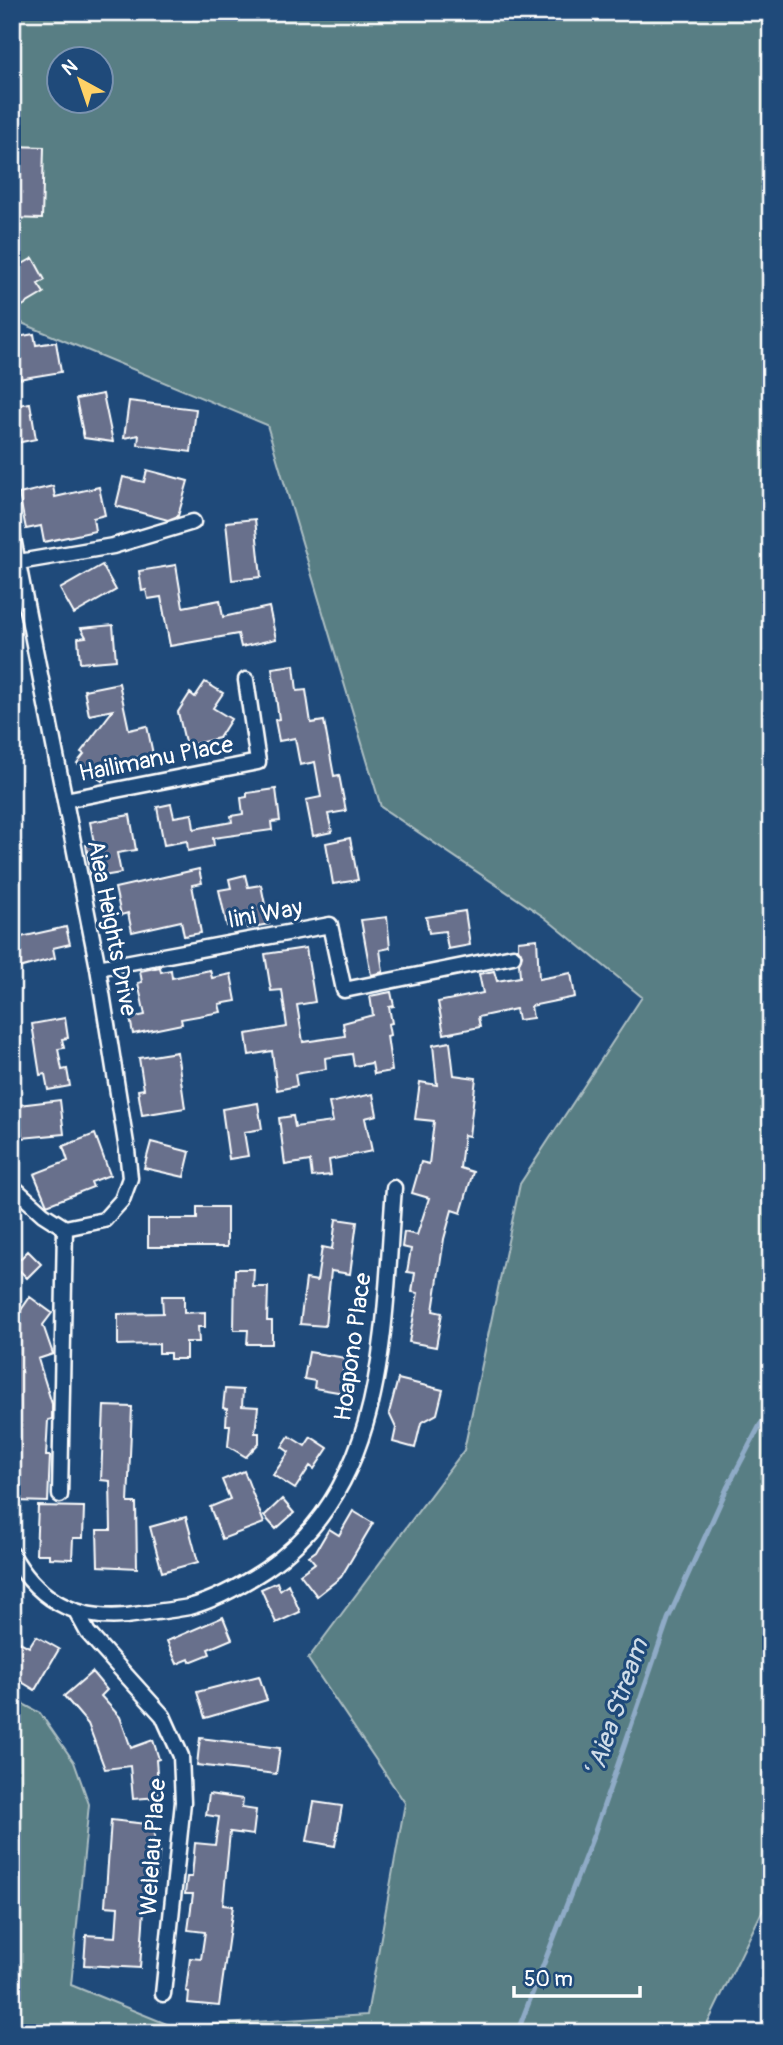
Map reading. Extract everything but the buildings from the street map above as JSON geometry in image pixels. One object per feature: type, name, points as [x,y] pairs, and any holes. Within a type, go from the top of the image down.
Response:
[{"type":"street","points":[[19,562],[113,545],[193,522]]},
{"type":"street","name":"Aiea Heights Drive","points":[[12,533],[98,968],[130,1178],[122,1200],[104,1220],[65,1228]]},
{"type":"street","name":"Hailimanu Place","points":[[65,800],[258,762],[246,680]]},
{"type":"street","name":"Iini Way","points":[[98,968],[330,925],[344,990],[513,956]]},
{"type":"street","points":[[12,1186],[43,1214],[65,1228],[61,1495]]},
{"type":"street","name":"Hoapono Place","points":[[12,1554],[21,1571],[52,1600],[77,1613],[127,1617],[191,1606],[242,1585],[285,1556],[316,1524],[341,1486],[359,1447],[370,1410],[383,1330],[394,1188]]},
{"type":"street","name":"Welelau Place","points":[[77,1613],[88,1633],[163,1716],[181,1756],[183,1802],[163,1994]]},
{"type":"green space","points":[[12,12],[771,12],[771,1893],[703,2033],[12,2033],[12,1698],[40,1713],[74,1762],[89,1804],[71,1985],[174,2027],[367,2015],[405,1803],[308,1659],[464,1450],[520,1184],[642,997],[544,917],[381,807],[267,425],[12,319]]},
{"type":"waterway","name":"ʻAiea Stream","points":[[517,2033],[594,1834],[668,1619],[727,1488],[760,1425],[771,1411]]},
{"type":"waterway","points":[[12,1995],[18,2033]]}]
